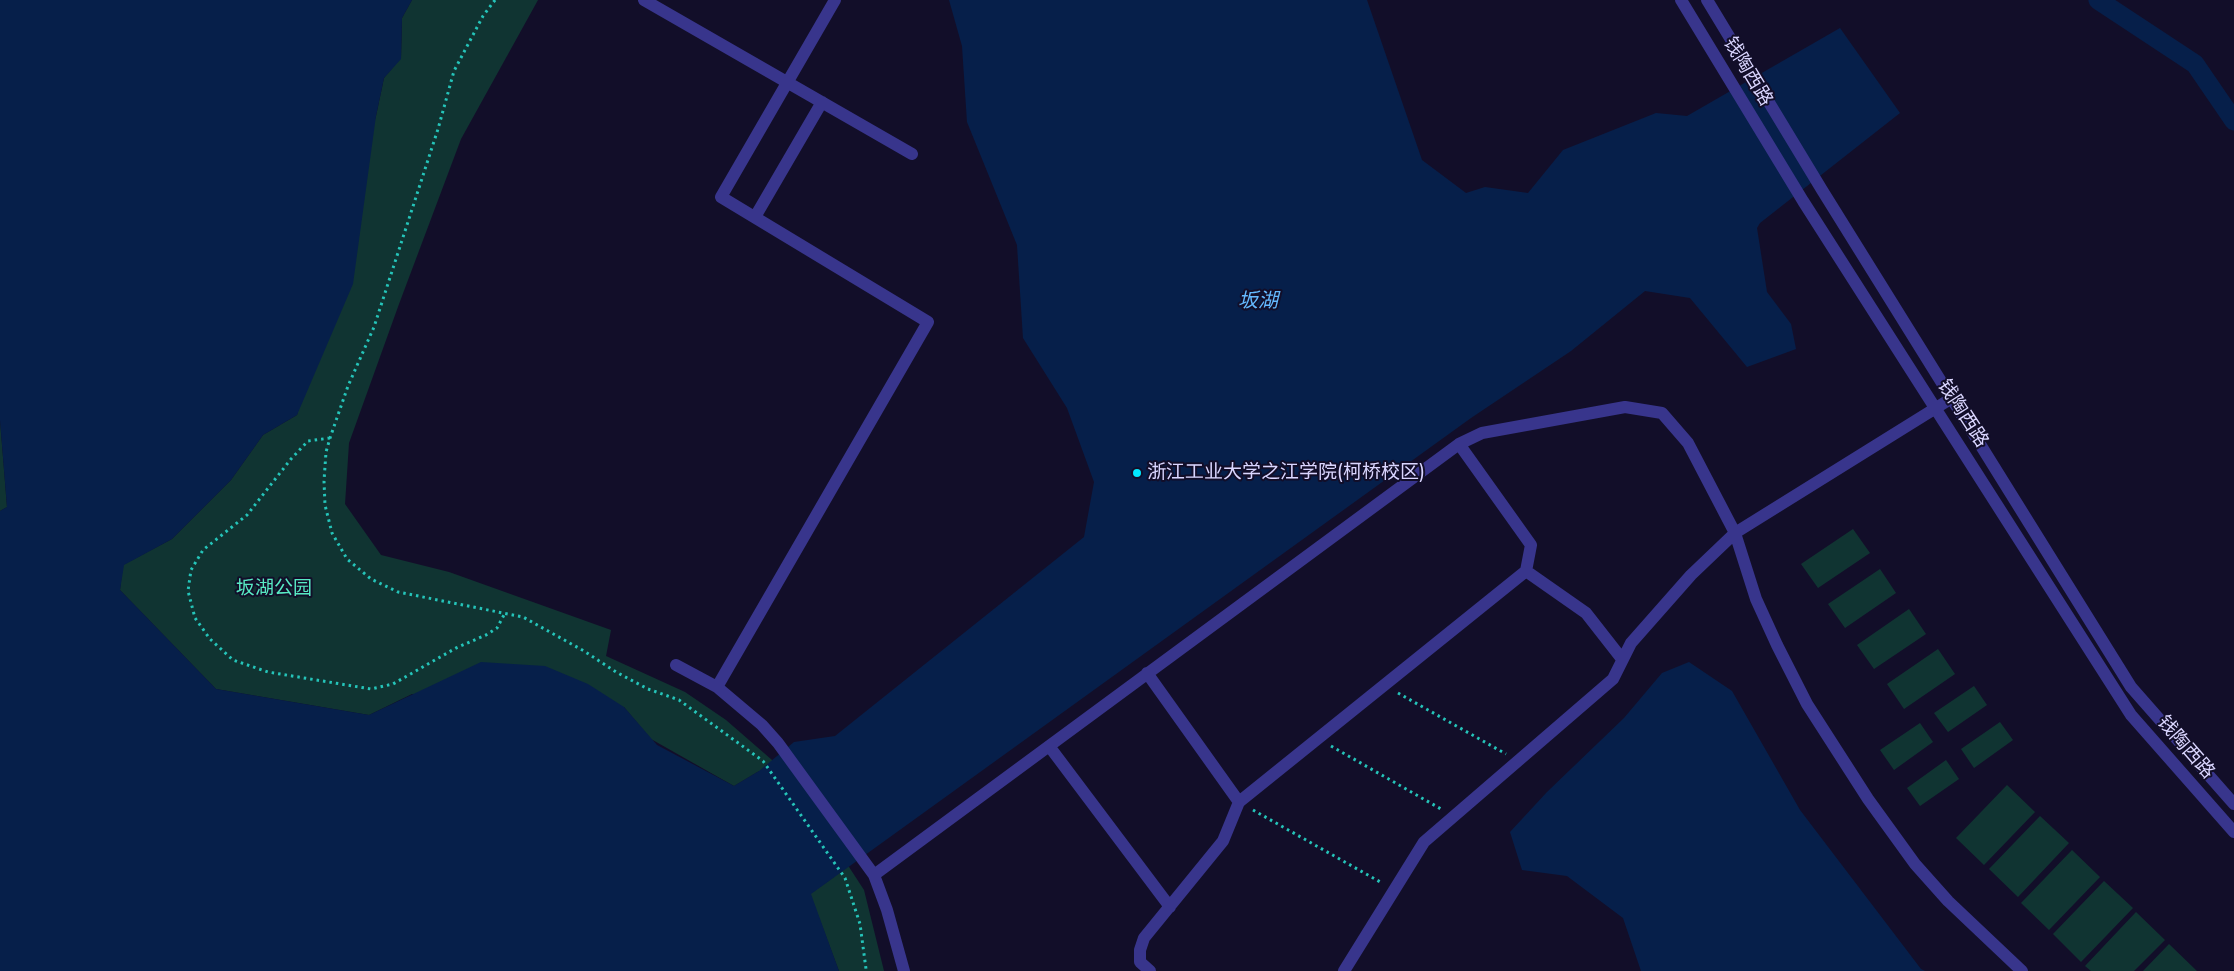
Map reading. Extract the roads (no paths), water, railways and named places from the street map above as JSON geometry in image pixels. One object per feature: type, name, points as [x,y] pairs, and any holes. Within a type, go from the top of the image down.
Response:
[{"type":"street","points":[[644,0],[912,154]]},
{"type":"street","points":[[717,687],[928,322],[721,197],[835,0]]},
{"type":"street","name":"钱陶西路","points":[[1681,0],[1803,202],[2131,714],[2234,832]]},
{"type":"street","name":"钱陶西路","points":[[1707,0],[1822,190],[2131,687],[2234,804]]},
{"type":"street","points":[[755,218],[822,102]]},
{"type":"street","points":[[1344,971],[1424,842],[1613,679],[1631,643],[1691,575],[1735,533],[1952,398]]},
{"type":"street","points":[[874,875],[1459,444],[1482,433],[1625,407],[1662,413],[1688,443],[1735,533],[1756,599],[1776,645],[1807,704],[1868,799],[1921,872],[1948,901],[2022,971]]},
{"type":"street","points":[[1150,971],[1140,962],[1140,950],[1144,938],[1223,841],[1239,802],[1526,571],[1531,545],[1459,444]]},
{"type":"street","points":[[1526,571],[1586,613],[1622,660]]},
{"type":"street","points":[[676,666],[717,687],[762,725],[778,743],[874,875],[887,910],[904,971]]},
{"type":"street","points":[[1147,674],[1239,802]]},
{"type":"street","points":[[1049,746],[1170,907]]},
{"type":"water","name":"坂湖","points":[[0,0],[412,0],[402,18],[401,59],[384,78],[376,116],[353,284],[297,415],[263,435],[231,480],[172,539],[124,565],[120,590],[216,689],[369,715],[481,662],[545,666],[588,684],[624,707],[657,745],[734,786],[759,771],[794,742],[835,736],[1084,537],[1094,482],[1067,408],[1023,338],[1017,245],[967,122],[962,46],[949,0],[1367,0],[1422,160],[1466,193],[1485,187],[1528,193],[1563,150],[1656,113],[1687,116],[1840,28],[1900,113],[1760,223],[1757,228],[1767,292],[1791,324],[1796,349],[1747,367],[1690,298],[1645,291],[1571,351],[1471,418],[811,894],[839,971],[0,971],[0,511],[7,507],[0,420]]},
{"type":"water","points":[[1689,662],[1732,691],[1800,810],[1921,969],[1925,971],[1641,971],[1623,918],[1567,876],[1522,870],[1510,832],[1547,792],[1624,718],[1662,673]]},
{"type":"waterway","points":[[2098,0],[2195,64],[2234,121]]},
{"type":"place","name":"浙江工业大学之江学院(柯桥校区)","points":[[1137,473]]},
{"type":"park label","name":"坂湖公园","points":[[274,589]]}]
